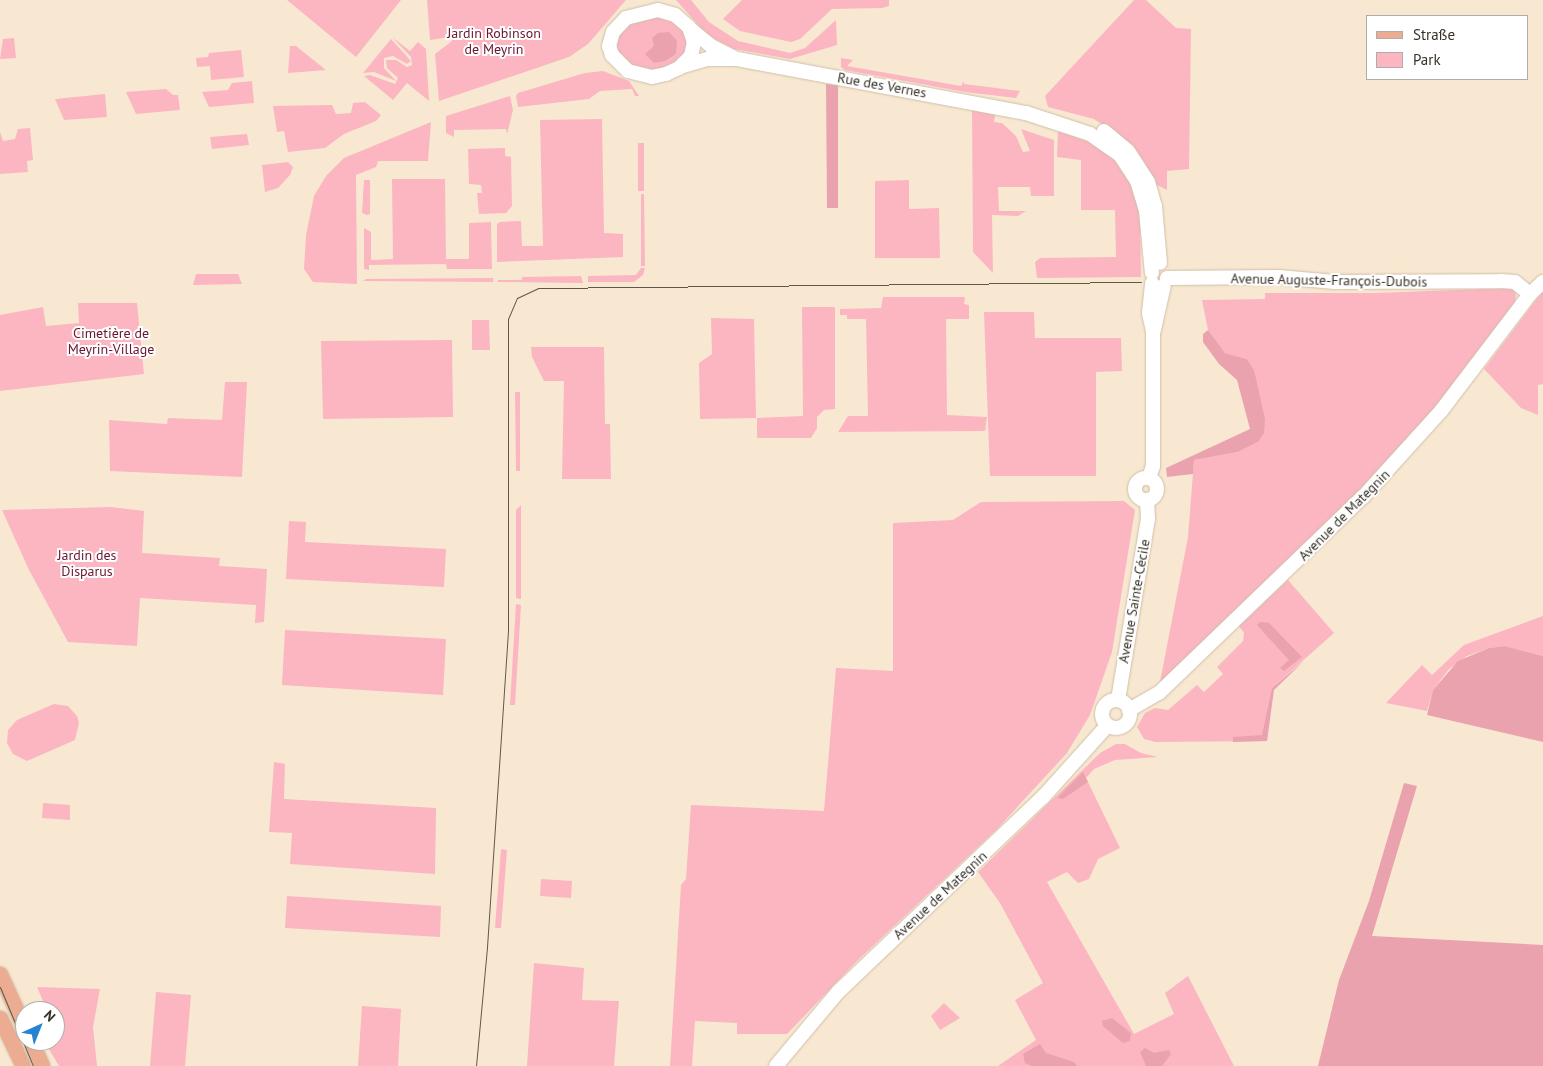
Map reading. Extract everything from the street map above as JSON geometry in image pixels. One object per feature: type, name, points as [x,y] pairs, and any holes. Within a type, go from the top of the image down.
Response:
[{"type":"main road","points":[[636,0],[626,18],[613,32],[610,42],[612,55],[623,68],[652,77],[671,73],[683,66],[693,50],[694,42],[689,27],[675,15],[668,0]]},
{"type":"main road","points":[[626,18],[650,10],[675,15]]},
{"type":"main road","name":"Rue des Vernes","points":[[689,27],[711,46],[737,59]]},
{"type":"main road","name":"Rue des Vernes","points":[[683,66],[708,59],[737,59],[1031,111],[1090,134],[1112,148],[1126,163],[1143,198],[1159,278]]},
{"type":"main road","name":"Avenue Auguste-François-Dubois","points":[[1159,278],[1279,277],[1335,282],[1501,281],[1515,282],[1530,294]]},
{"type":"main road","name":"Avenue Sainte-Cécile","points":[[1118,700],[1148,519],[1147,501],[1155,496],[1157,488],[1149,478],[1152,466],[1154,331],[1149,313],[1159,278]]},
{"type":"main road","points":[[1530,294],[1543,282]]},
{"type":"main road","name":"Avenue de Mategnin","points":[[1129,710],[1159,693],[1363,498],[1446,405],[1530,294]]},
{"type":"main road","points":[[1118,700],[1129,710],[1129,720],[1125,726],[1116,729],[1107,726],[1102,719],[1102,710],[1109,702],[1118,700]]},
{"type":"main road","name":"Avenue de Mategnin","points":[[776,1066],[846,985],[1043,797],[1107,726]]},
{"type":"main road","points":[[0,974],[15,1007]]},
{"type":"main road","points":[[0,1018],[23,1066]]},
{"type":"main road","points":[[35,1051],[42,1066]]},
{"type":"green space","points":[[287,0],[401,0],[356,57]]},
{"type":"green space","name":"Jardin Robinson de Meyrin","points":[[427,0],[626,0],[588,44],[569,57],[439,101],[435,54],[452,41],[450,37],[430,40]]},
{"type":"green space","points":[[676,0],[691,0],[709,22],[738,41],[790,53],[805,48],[836,20],[837,45],[790,59],[734,49],[707,35]]},
{"type":"green space","points":[[742,0],[889,0],[889,6],[882,8],[832,9],[800,39],[791,42],[740,31],[723,19]]},
{"type":"green space","points":[[1134,0],[1146,0],[1176,28],[1191,29],[1189,169],[1167,171],[1167,190],[1155,184],[1121,137],[1094,119],[1048,107],[1045,96]]},
{"type":"green space","points":[[653,16],[678,24],[686,35],[687,48],[683,57],[670,67],[651,70],[630,65],[618,54],[616,39],[628,23]]},
{"type":"green space","points":[[392,37],[410,51],[418,42],[426,49],[429,101],[407,83],[393,100],[364,76],[370,75],[395,84],[398,78],[387,68],[386,60],[396,60],[407,67],[412,65],[411,57]]},
{"type":"green space","points":[[14,38],[16,58],[0,59],[3,39]]},
{"type":"green space","points":[[391,39],[411,61],[407,64],[393,56],[384,58],[384,68],[396,81],[374,72],[363,73]]},
{"type":"green space","points":[[290,46],[296,46],[326,70],[288,73]]},
{"type":"green space","points":[[241,50],[244,77],[211,80],[210,66],[197,67],[196,58],[208,57],[209,53]]},
{"type":"green space","points":[[841,58],[853,60],[847,66],[961,86],[964,81],[964,84],[1020,91],[1016,98],[965,92],[845,70],[841,67]]},
{"type":"green space","points":[[603,71],[629,81],[639,96],[635,96],[632,89],[600,91],[589,99],[518,107],[516,96],[518,93],[585,73]]},
{"type":"green space","points":[[252,81],[254,103],[209,107],[202,92],[228,90],[232,83]]},
{"type":"green space","points":[[166,89],[173,95],[178,95],[180,110],[136,114],[126,92]]},
{"type":"green space","points":[[105,94],[107,117],[64,120],[55,99]]},
{"type":"green space","points":[[510,96],[513,110],[507,134],[506,129],[454,130],[454,137],[446,133],[446,116]]},
{"type":"green space","points":[[365,102],[381,115],[376,121],[344,134],[325,148],[288,152],[284,131],[277,132],[273,106],[332,105],[336,114],[351,113],[353,103]]},
{"type":"green space","points":[[972,110],[995,115],[994,122],[1002,123],[1016,136],[1023,152],[1030,151],[1021,129],[1054,140],[1054,196],[1031,196],[1030,187],[998,187],[999,211],[1026,211],[1018,216],[992,215],[993,273],[973,252]]},
{"type":"green space","points":[[602,119],[604,233],[623,234],[623,257],[497,262],[497,224],[500,222],[521,221],[522,246],[543,246],[540,120]]},
{"type":"green space","points":[[431,122],[428,161],[378,161],[376,167],[356,175],[357,284],[313,282],[304,269],[306,235],[314,196],[326,176],[344,158]]},
{"type":"green space","points":[[30,128],[33,160],[27,161],[28,172],[0,174],[0,132],[3,141],[15,139],[18,129]]},
{"type":"green space","points":[[1058,131],[1098,145],[1114,158],[1133,185],[1140,212],[1141,277],[1037,278],[1035,262],[1040,258],[1116,257],[1115,210],[1081,210],[1081,160],[1057,157]]},
{"type":"green space","points":[[247,134],[249,145],[212,149],[210,137]]},
{"type":"green space","points":[[638,143],[644,143],[644,191],[638,191]]},
{"type":"green space","points":[[505,148],[505,156],[511,157],[512,206],[506,213],[479,214],[477,193],[482,193],[481,185],[469,184],[468,149]]},
{"type":"green space","points":[[288,162],[293,167],[290,175],[278,188],[265,192],[262,165]]},
{"type":"green space","points":[[392,179],[445,179],[446,259],[469,259],[469,223],[491,222],[492,269],[447,269],[446,264],[369,265],[369,270],[364,269],[364,228],[371,232],[371,260],[393,259]]},
{"type":"green space","points":[[364,180],[370,180],[370,214],[367,215],[362,213]]},
{"type":"green space","points":[[909,180],[909,209],[939,208],[940,258],[875,258],[875,181]]},
{"type":"green space","points":[[641,194],[644,194],[645,266],[641,266]]},
{"type":"green space","points":[[641,268],[645,268],[643,275],[634,282],[588,282],[588,276],[636,275]]},
{"type":"green space","points":[[196,274],[238,274],[242,284],[193,285]]},
{"type":"green space","points":[[581,276],[583,283],[498,282],[498,280],[522,280],[522,277]]},
{"type":"green space","points":[[493,278],[493,282],[363,281],[366,279]]},
{"type":"green space","points":[[1510,288],[1516,293],[1515,303],[1460,380],[1370,483],[1160,682],[1188,537],[1194,460],[1238,452],[1258,442],[1254,370],[1247,359],[1225,353],[1218,344],[1208,330],[1202,300],[1265,299],[1265,293],[1375,293]]},
{"type":"green space","points":[[1543,291],[1543,384],[1538,385],[1538,415],[1521,408],[1484,369]]},
{"type":"green space","points":[[883,297],[965,297],[964,304],[969,305],[969,319],[946,319],[947,415],[987,417],[985,431],[838,432],[848,416],[868,416],[866,319],[847,319],[847,315],[840,315],[840,309],[881,308]]},
{"type":"green space","name":"Cimetière de Meyrin-Village","points":[[78,303],[137,303],[144,374],[0,391],[0,315],[43,307],[46,326],[79,323]]},
{"type":"green space","points":[[802,307],[835,307],[835,409],[824,410],[817,417],[817,428],[811,438],[757,438],[757,418],[803,416]]},
{"type":"green space","points":[[984,312],[1034,312],[1035,338],[1121,338],[1122,371],[1096,372],[1096,476],[990,476]]},
{"type":"green space","points":[[711,318],[754,319],[756,418],[700,419],[699,363],[712,354]]},
{"type":"green space","points":[[472,320],[489,320],[490,350],[472,350]]},
{"type":"green space","points":[[452,340],[453,417],[323,419],[321,341]]},
{"type":"green space","points":[[531,347],[604,347],[605,424],[610,424],[611,479],[562,479],[564,381],[544,381],[532,357]]},
{"type":"green space","points":[[225,382],[247,382],[242,477],[110,471],[109,420],[167,424],[168,418],[222,420]]},
{"type":"green space","points":[[515,392],[520,392],[520,471],[516,471]]},
{"type":"green space","points":[[1124,501],[1135,510],[1112,652],[1090,715],[1067,753],[997,829],[856,962],[787,1034],[737,1034],[737,1023],[695,1021],[692,1066],[670,1066],[681,885],[686,879],[691,805],[824,811],[836,668],[893,671],[893,523],[953,520],[981,502]]},
{"type":"green space","points":[[521,505],[521,599],[516,598],[516,510]]},
{"type":"green space","name":"Jardin des Disparus","points":[[111,507],[144,511],[142,553],[220,558],[219,566],[267,569],[264,622],[255,623],[256,605],[140,598],[137,646],[68,642],[29,570],[2,510]]},
{"type":"green space","points":[[289,521],[306,522],[305,542],[446,549],[444,587],[286,579]]},
{"type":"green space","points":[[1288,580],[1334,633],[1272,688],[1267,741],[1155,742],[1144,739],[1137,727],[1145,713],[1155,708],[1168,710],[1197,685],[1204,692],[1223,674],[1217,667],[1243,641],[1244,633],[1239,626]]},
{"type":"green space","points":[[516,604],[521,605],[515,705],[510,705]]},
{"type":"green space","points":[[1543,616],[1543,656],[1505,646],[1489,648],[1467,656],[1449,669],[1433,690],[1427,711],[1386,703],[1422,665],[1432,675],[1464,645]]},
{"type":"green space","points":[[285,630],[446,639],[443,695],[282,685]]},
{"type":"green space","points":[[54,704],[68,706],[77,716],[79,723],[75,740],[27,761],[13,754],[7,743],[8,730],[17,720]]},
{"type":"green space","points":[[1116,744],[1125,744],[1141,753],[1158,757],[1115,760],[1094,769],[1086,778],[1120,848],[1098,859],[1089,879],[1078,883],[1067,872],[1047,882],[1134,1034],[1174,1014],[1165,993],[1188,976],[1234,1066],[998,1066],[1036,1040],[1015,1000],[1043,983],[1000,903],[978,872],[1100,753]]},
{"type":"green space","points":[[274,762],[285,764],[284,799],[436,808],[435,874],[290,864],[292,833],[269,832]]},
{"type":"green space","points":[[43,803],[70,805],[70,820],[42,818]]},
{"type":"green space","points":[[501,849],[507,850],[501,928],[495,928]]},
{"type":"green space","points":[[541,879],[572,881],[571,898],[540,896]]},
{"type":"green space","points":[[287,896],[441,906],[440,937],[285,928]]},
{"type":"green space","points":[[534,963],[584,968],[582,1000],[619,1001],[614,1066],[527,1066]]},
{"type":"green space","points":[[37,987],[100,989],[93,1027],[97,1066],[59,1066],[50,1051],[65,1051],[65,1001],[43,1001]]},
{"type":"green space","points":[[156,992],[191,995],[185,1066],[150,1066]]},
{"type":"green space","points":[[944,1003],[960,1018],[940,1030],[931,1016]]},
{"type":"green space","points":[[362,1006],[401,1009],[398,1066],[358,1066]]},
{"type":"shaded area","points":[[669,32],[677,41],[676,54],[665,61],[654,63],[645,54],[654,46],[652,38],[658,33]]},
{"type":"shaded area","points":[[826,84],[838,85],[838,208],[827,208]]},
{"type":"shaded area","points":[[1208,330],[1225,353],[1247,359],[1254,370],[1265,419],[1264,433],[1258,442],[1238,452],[1194,460],[1193,474],[1167,477],[1166,468],[1250,429],[1237,380],[1219,364],[1203,342],[1203,334]]},
{"type":"shaded area","points":[[1260,622],[1269,623],[1302,657],[1284,671],[1280,668],[1289,660],[1257,625]]},
{"type":"shaded area","points":[[1505,646],[1543,656],[1543,742],[1427,715],[1433,690],[1458,661],[1489,648]]},
{"type":"shaded area","points":[[1305,660],[1274,690],[1267,741],[1233,742],[1233,737],[1262,735],[1272,688]]},
{"type":"shaded area","points":[[1083,772],[1088,782],[1063,799],[1057,798]]},
{"type":"shaded area","points":[[1404,783],[1417,786],[1372,936],[1543,945],[1543,1066],[1318,1066],[1339,980],[1369,901]]},
{"type":"shaded area","points":[[1112,1018],[1131,1033],[1130,1041],[1123,1043],[1103,1026],[1102,1021]]},
{"type":"shaded area","points":[[1040,1044],[1046,1053],[1074,1062],[1077,1066],[1032,1066],[1025,1063],[1023,1054]]},
{"type":"shaded area","points":[[1145,1048],[1154,1053],[1169,1050],[1171,1054],[1162,1066],[1146,1066],[1140,1052]]},
{"type":"tram line","points":[[476,1066],[487,947],[508,631],[508,319],[517,298],[538,288],[1141,282]]},
{"type":"tram line","points":[[0,987],[33,1066]]}]
